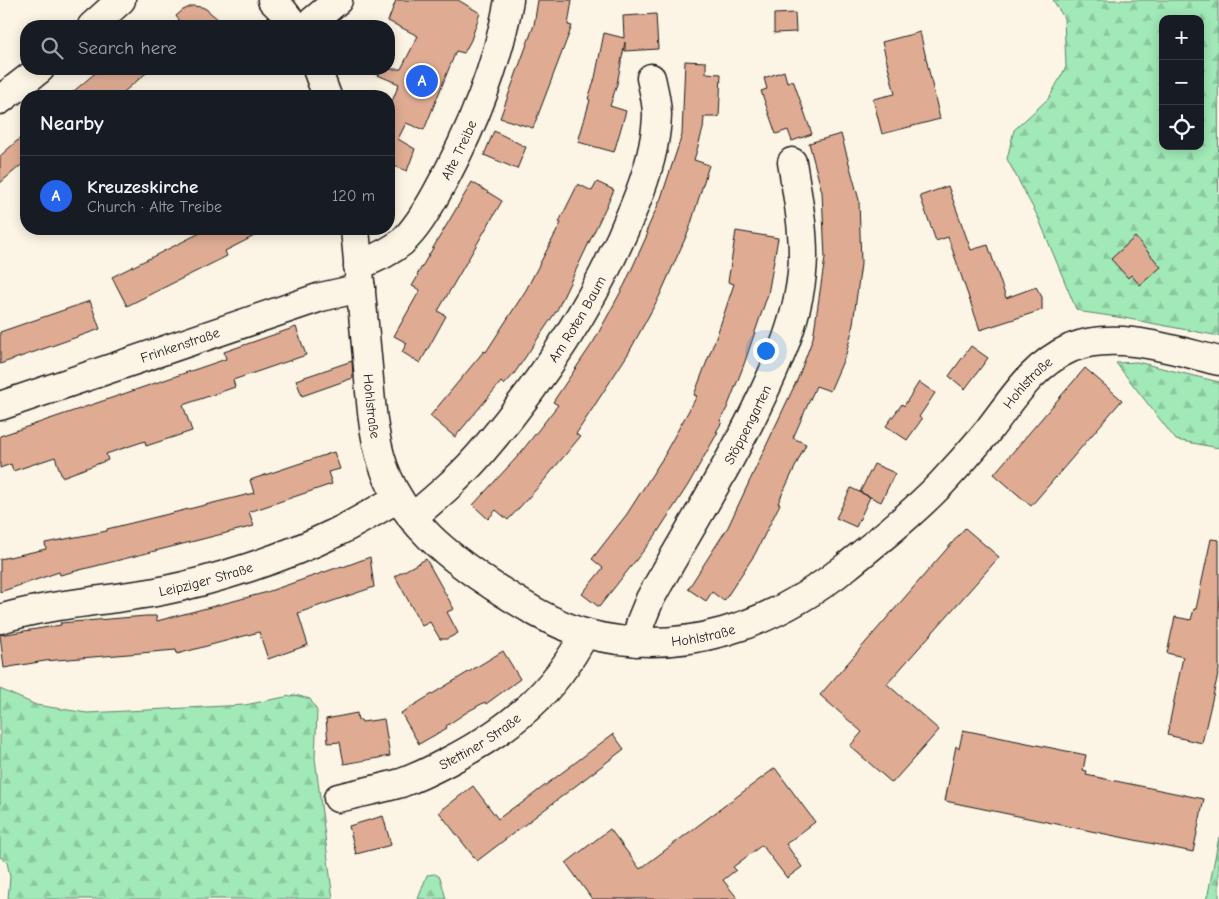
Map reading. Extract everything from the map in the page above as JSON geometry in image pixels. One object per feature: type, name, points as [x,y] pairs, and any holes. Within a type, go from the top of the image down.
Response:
[{"type":"street","points":[[99,20],[121,0]]},
{"type":"street","points":[[272,0],[290,20]]},
{"type":"street","points":[[314,20],[338,0]]},
{"type":"street","name":"Alte Treibe","points":[[360,277],[382,255],[402,241],[422,218],[445,179],[491,70],[504,27],[509,0]]},
{"type":"street","points":[[0,100],[32,75]]},
{"type":"street","points":[[319,75],[326,90]]},
{"type":"street","name":"Am Roten Baum","points":[[405,508],[449,486],[485,448],[547,367],[596,288],[622,237],[644,180],[653,149],[657,115],[656,97],[651,78]]},
{"type":"street","name":"Stöppengarten","points":[[636,642],[650,599],[734,453],[782,355],[799,292],[803,256],[800,209],[792,162]]},
{"type":"street","name":"Hohlstraße","points":[[356,235],[372,412],[378,451],[387,478],[405,508],[433,541],[473,572],[535,612],[585,633],[636,642],[672,643],[716,635],[748,625],[800,599],[842,570],[900,523],[940,485],[985,434],[1031,375],[1048,360],[1072,348],[1089,343],[1115,341],[1155,346],[1219,361]]},
{"type":"street","name":"Frinkenstraße","points":[[0,406],[321,297],[360,277]]},
{"type":"street","name":"Leipziger Straße","points":[[0,619],[39,609],[162,591],[208,579],[252,566],[405,508]]},
{"type":"street","name":"Stettiner Straße","points":[[338,798],[408,780],[430,771],[493,737],[521,714],[551,684],[574,654],[585,633]]},
{"type":"green space","points":[[1053,0],[1218,0],[1219,336],[1083,312],[1076,309],[1038,217],[1007,159],[1014,130],[1049,98],[1066,67],[1064,18]]},
{"type":"green space","points":[[1137,362],[1219,382],[1219,448],[1176,440],[1116,363]]},
{"type":"green space","points":[[0,689],[36,705],[87,713],[245,705],[295,695],[310,699],[317,711],[315,758],[333,899],[8,899],[10,877],[7,862],[0,857]]},
{"type":"green space","points":[[1219,837],[1219,899],[1206,899],[1208,894]]},
{"type":"green space","points":[[435,874],[440,877],[446,899],[418,899],[427,875]]},
{"type":"building","points":[[396,0],[458,0],[480,13],[471,40],[464,53],[456,51],[424,130],[406,123],[398,139],[415,149],[407,171],[395,166],[395,94],[399,84],[377,75],[395,75],[395,69],[401,69],[418,36],[395,24],[395,20],[388,20]]},
{"type":"building","points":[[538,0],[572,0],[568,25],[572,26],[533,128],[500,118],[534,25]]},
{"type":"building","points":[[192,6],[202,7],[219,20],[179,20],[176,16]]},
{"type":"building","points":[[795,13],[796,32],[774,33],[774,14]]},
{"type":"building","points":[[656,14],[658,49],[625,51],[625,42],[617,84],[610,106],[626,111],[614,152],[578,142],[590,100],[588,99],[595,78],[604,33],[624,38],[623,16]]},
{"type":"building","points":[[920,32],[940,119],[882,134],[873,99],[895,94],[882,42]]},
{"type":"building","points":[[685,61],[706,62],[706,73],[721,74],[719,117],[704,117],[703,129],[694,160],[709,165],[689,230],[659,297],[628,354],[576,434],[580,437],[508,520],[496,510],[488,519],[473,505],[518,456],[558,405],[553,402],[594,341],[625,284],[648,233],[646,232],[661,198],[682,135]]},
{"type":"building","points":[[784,71],[787,82],[793,80],[812,134],[792,141],[788,130],[776,134],[761,91],[767,89],[764,78]]},
{"type":"building","points":[[93,75],[144,75],[126,90],[75,90]]},
{"type":"building","points":[[494,131],[526,147],[517,169],[484,155]]},
{"type":"building","points":[[841,134],[859,200],[861,264],[852,331],[846,354],[830,391],[816,386],[793,438],[806,444],[778,503],[780,504],[755,554],[724,601],[712,592],[706,601],[688,589],[728,527],[798,378],[813,338],[825,258],[822,192],[809,143]]},
{"type":"building","points":[[20,138],[20,166],[0,183],[0,156]]},
{"type":"building","points":[[472,182],[502,201],[438,311],[446,316],[420,363],[402,352],[407,343],[394,336],[420,290],[412,286],[417,275]]},
{"type":"building","points":[[597,182],[614,190],[557,310],[514,374],[504,385],[501,382],[455,437],[430,416],[484,351],[486,352],[526,290],[561,223],[559,222],[578,184],[592,191]]},
{"type":"building","points":[[948,186],[971,250],[988,245],[1006,298],[1036,287],[1042,297],[1042,310],[980,330],[948,237],[936,241],[920,196]]},
{"type":"building","points":[[736,231],[778,238],[768,294],[743,367],[720,421],[722,422],[716,432],[718,432],[688,485],[655,536],[599,607],[582,594],[603,568],[592,559],[627,514],[666,453],[697,396],[694,395],[734,284],[728,282]]},
{"type":"building","points":[[196,235],[256,235],[225,251],[227,256],[127,306],[112,277]]},
{"type":"building","points":[[1135,237],[1161,267],[1140,285],[1131,275],[1128,278],[1111,259]]},
{"type":"building","points":[[90,301],[100,329],[0,364],[0,332]]},
{"type":"building","points":[[296,327],[306,355],[233,380],[235,387],[183,405],[192,431],[146,446],[145,441],[106,454],[108,460],[62,477],[55,457],[13,471],[11,464],[0,468],[0,436],[226,359],[224,352]]},
{"type":"building","points":[[971,346],[988,358],[965,389],[949,376]]},
{"type":"building","points":[[352,361],[353,378],[302,396],[296,380]]},
{"type":"building","points":[[1085,368],[1122,400],[1031,506],[994,474]]},
{"type":"building","points":[[919,382],[935,393],[919,417],[922,419],[907,440],[886,426],[902,404],[904,406]]},
{"type":"building","points":[[334,452],[340,469],[328,472],[332,484],[249,512],[254,526],[60,575],[59,572],[0,592],[0,559],[46,549],[45,543],[107,531],[107,529],[254,493],[250,480]]},
{"type":"building","points":[[874,464],[895,473],[881,502],[860,492]]},
{"type":"building","points":[[851,488],[870,497],[856,527],[836,518]]},
{"type":"building","points":[[965,528],[999,557],[887,684],[939,730],[892,783],[850,746],[862,732],[820,695]]},
{"type":"building","points":[[1211,539],[1219,540],[1219,670],[1202,743],[1167,735],[1183,657],[1167,653],[1175,617],[1191,620],[1194,609],[1196,609]]},
{"type":"building","points":[[370,557],[374,587],[298,613],[308,645],[268,659],[259,632],[177,654],[176,650],[45,661],[4,668],[0,635],[61,625],[60,623],[146,616],[156,616],[157,621],[264,593]]},
{"type":"building","points":[[426,559],[454,609],[447,612],[458,633],[447,639],[440,639],[430,622],[422,626],[395,576]]},
{"type":"building","points":[[503,651],[520,679],[486,704],[485,702],[467,712],[446,726],[447,728],[419,744],[401,713]]},
{"type":"building","points":[[357,713],[358,720],[362,722],[384,719],[390,756],[344,764],[340,742],[328,743],[326,719]]},
{"type":"building","points":[[963,730],[1086,755],[1083,770],[1087,771],[1086,775],[1204,799],[1193,852],[945,801],[956,746],[959,749]]},
{"type":"building","points":[[613,734],[624,749],[477,861],[439,812],[473,786],[498,819]]},
{"type":"building","points":[[775,768],[815,822],[786,844],[802,867],[787,878],[762,845],[733,867],[736,870],[723,880],[738,899],[592,899],[566,863],[610,829],[640,869]]},
{"type":"building","points":[[383,816],[391,845],[356,854],[349,826]]},
{"type":"place","name":"Kreuzeskirche","points":[[422,81]]}]
